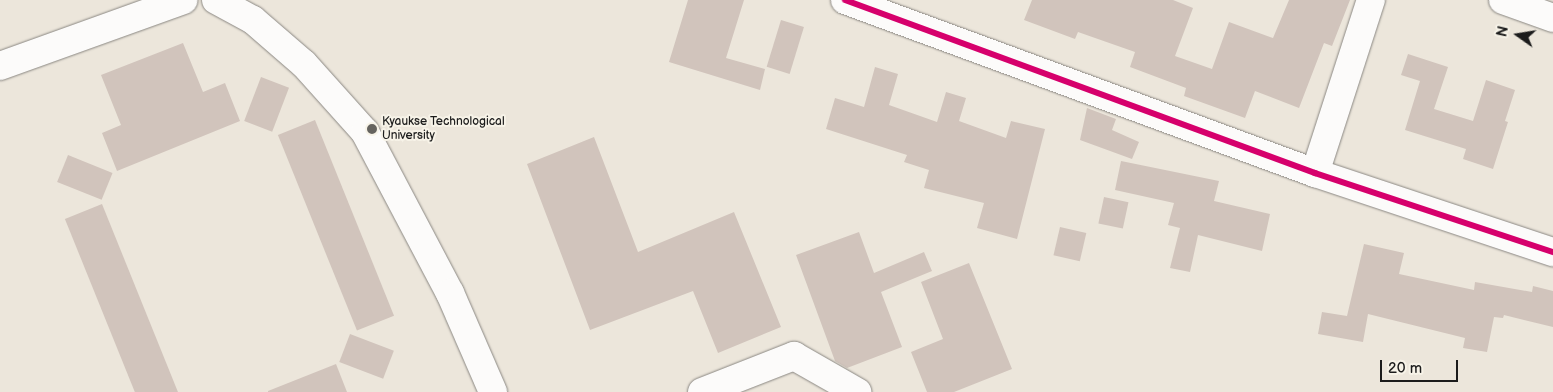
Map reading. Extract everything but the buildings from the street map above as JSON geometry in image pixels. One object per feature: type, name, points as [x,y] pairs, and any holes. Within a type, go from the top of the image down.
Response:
[{"type":"street","points":[[0,66],[182,0]]},
{"type":"street","points":[[216,0],[253,20],[304,64],[364,132],[450,293],[493,392]]},
{"type":"street","points":[[845,0],[1315,172],[1553,252]]},
{"type":"street","points":[[1315,172],[1371,0]]},
{"type":"street","points":[[1503,0],[1553,18]]},
{"type":"street","points":[[702,392],[794,356],[857,392]]},
{"type":"cycle path","points":[[845,0],[1315,173],[1553,252]]},
{"type":"place","name":"Kyaukse Technological University","points":[[372,129]]}]
